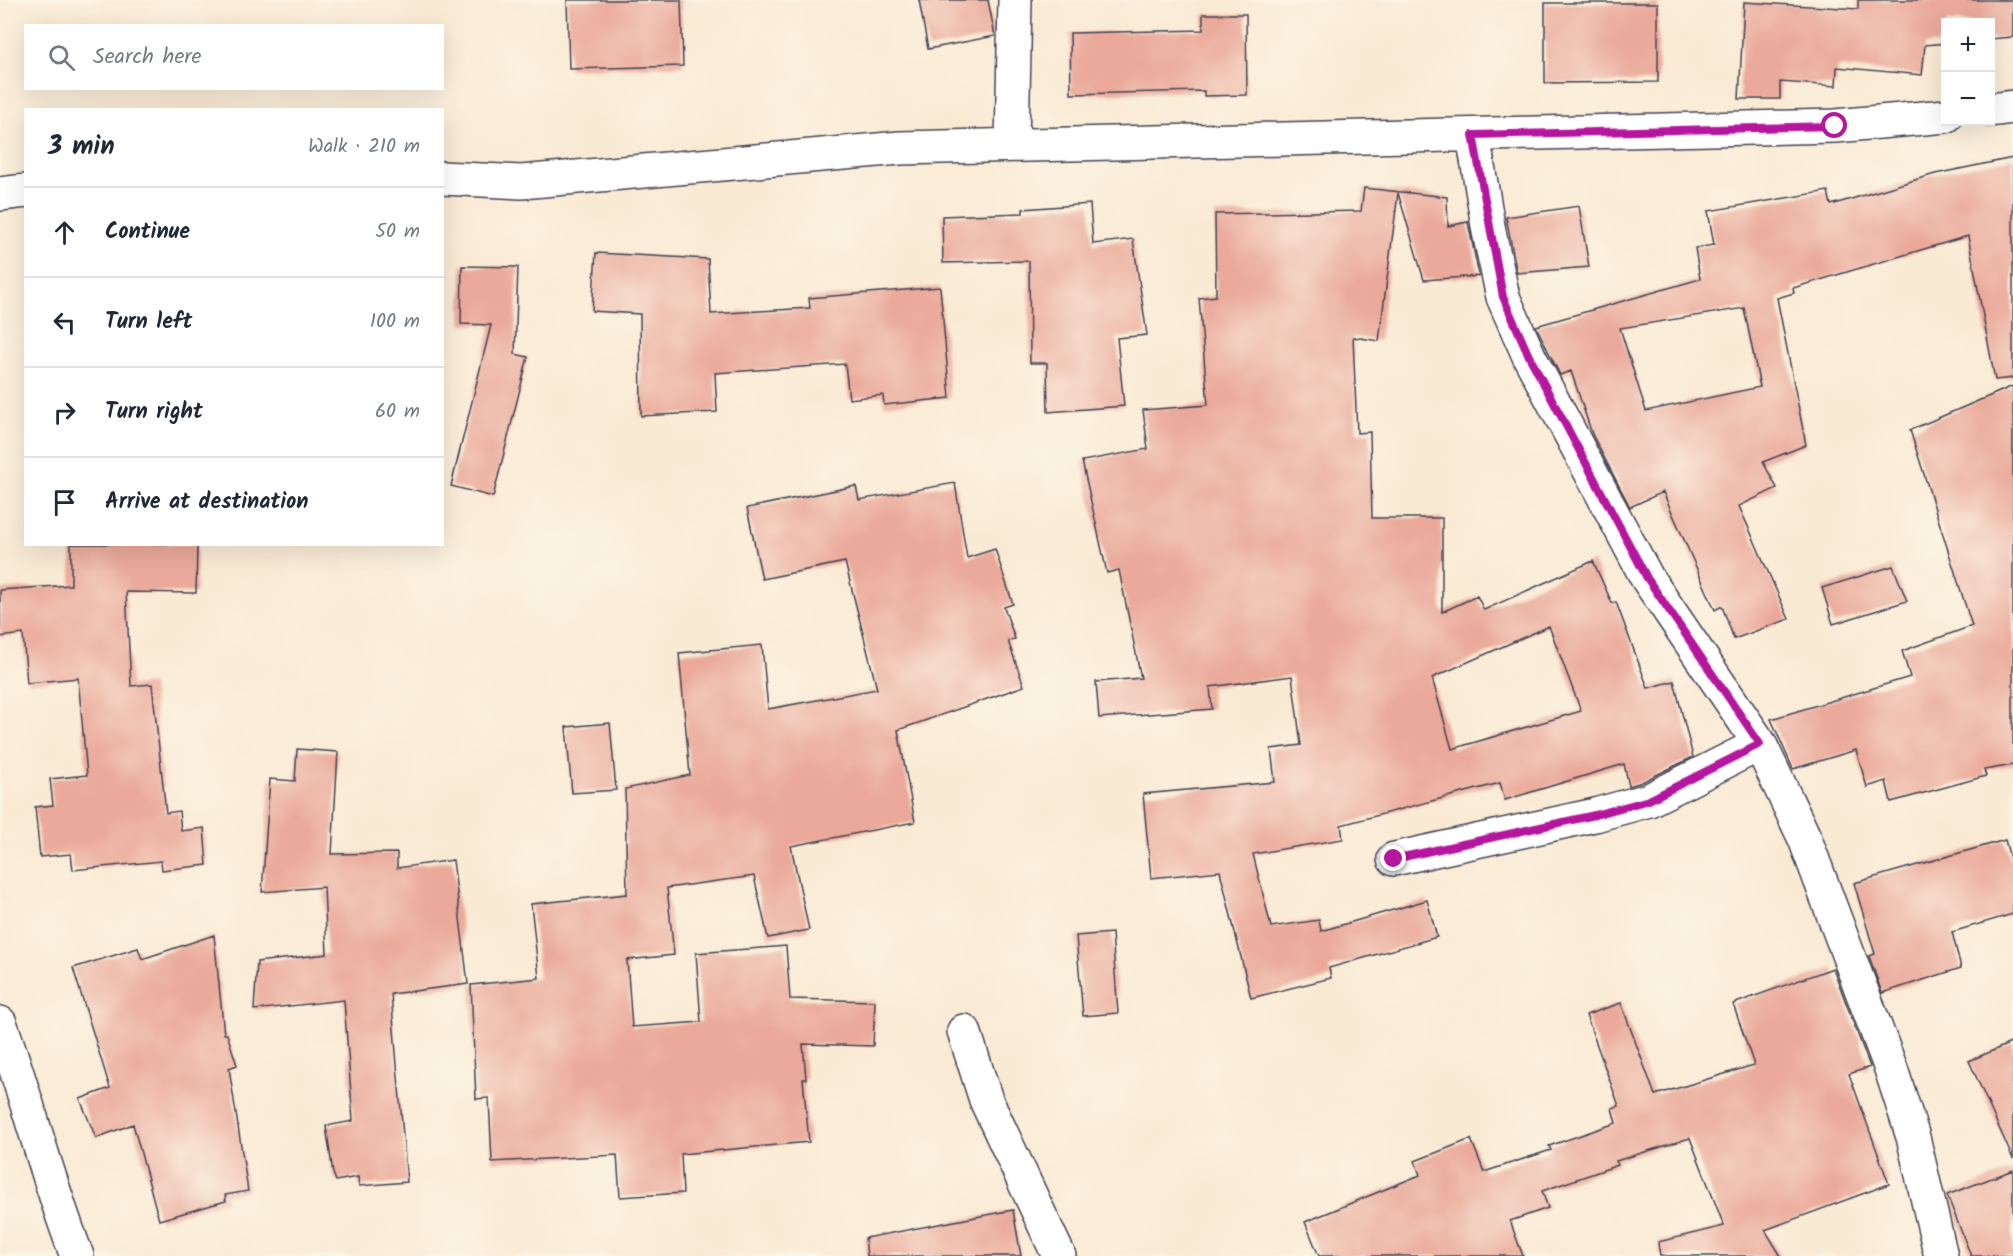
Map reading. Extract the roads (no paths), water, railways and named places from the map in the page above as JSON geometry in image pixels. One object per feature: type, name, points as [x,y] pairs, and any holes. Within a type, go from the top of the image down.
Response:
[{"type":"street","points":[[1012,144],[1015,0]]},
{"type":"street","points":[[1995,109],[2013,107]]},
{"type":"street","points":[[444,178],[521,182],[900,148],[1835,126],[1941,116]]},
{"type":"street","points":[[1473,135],[1503,297],[1529,356],[1647,578],[1760,744],[1805,839],[1891,1069],[1913,1137],[1941,1256]]},
{"type":"street","points":[[0,194],[24,192]]},
{"type":"street","points":[[1394,859],[1595,815],[1649,800],[1760,744]]},
{"type":"street","points":[[0,1023],[19,1075],[55,1200],[76,1256]]},
{"type":"street","points":[[964,1031],[986,1100],[1059,1256]]}]
